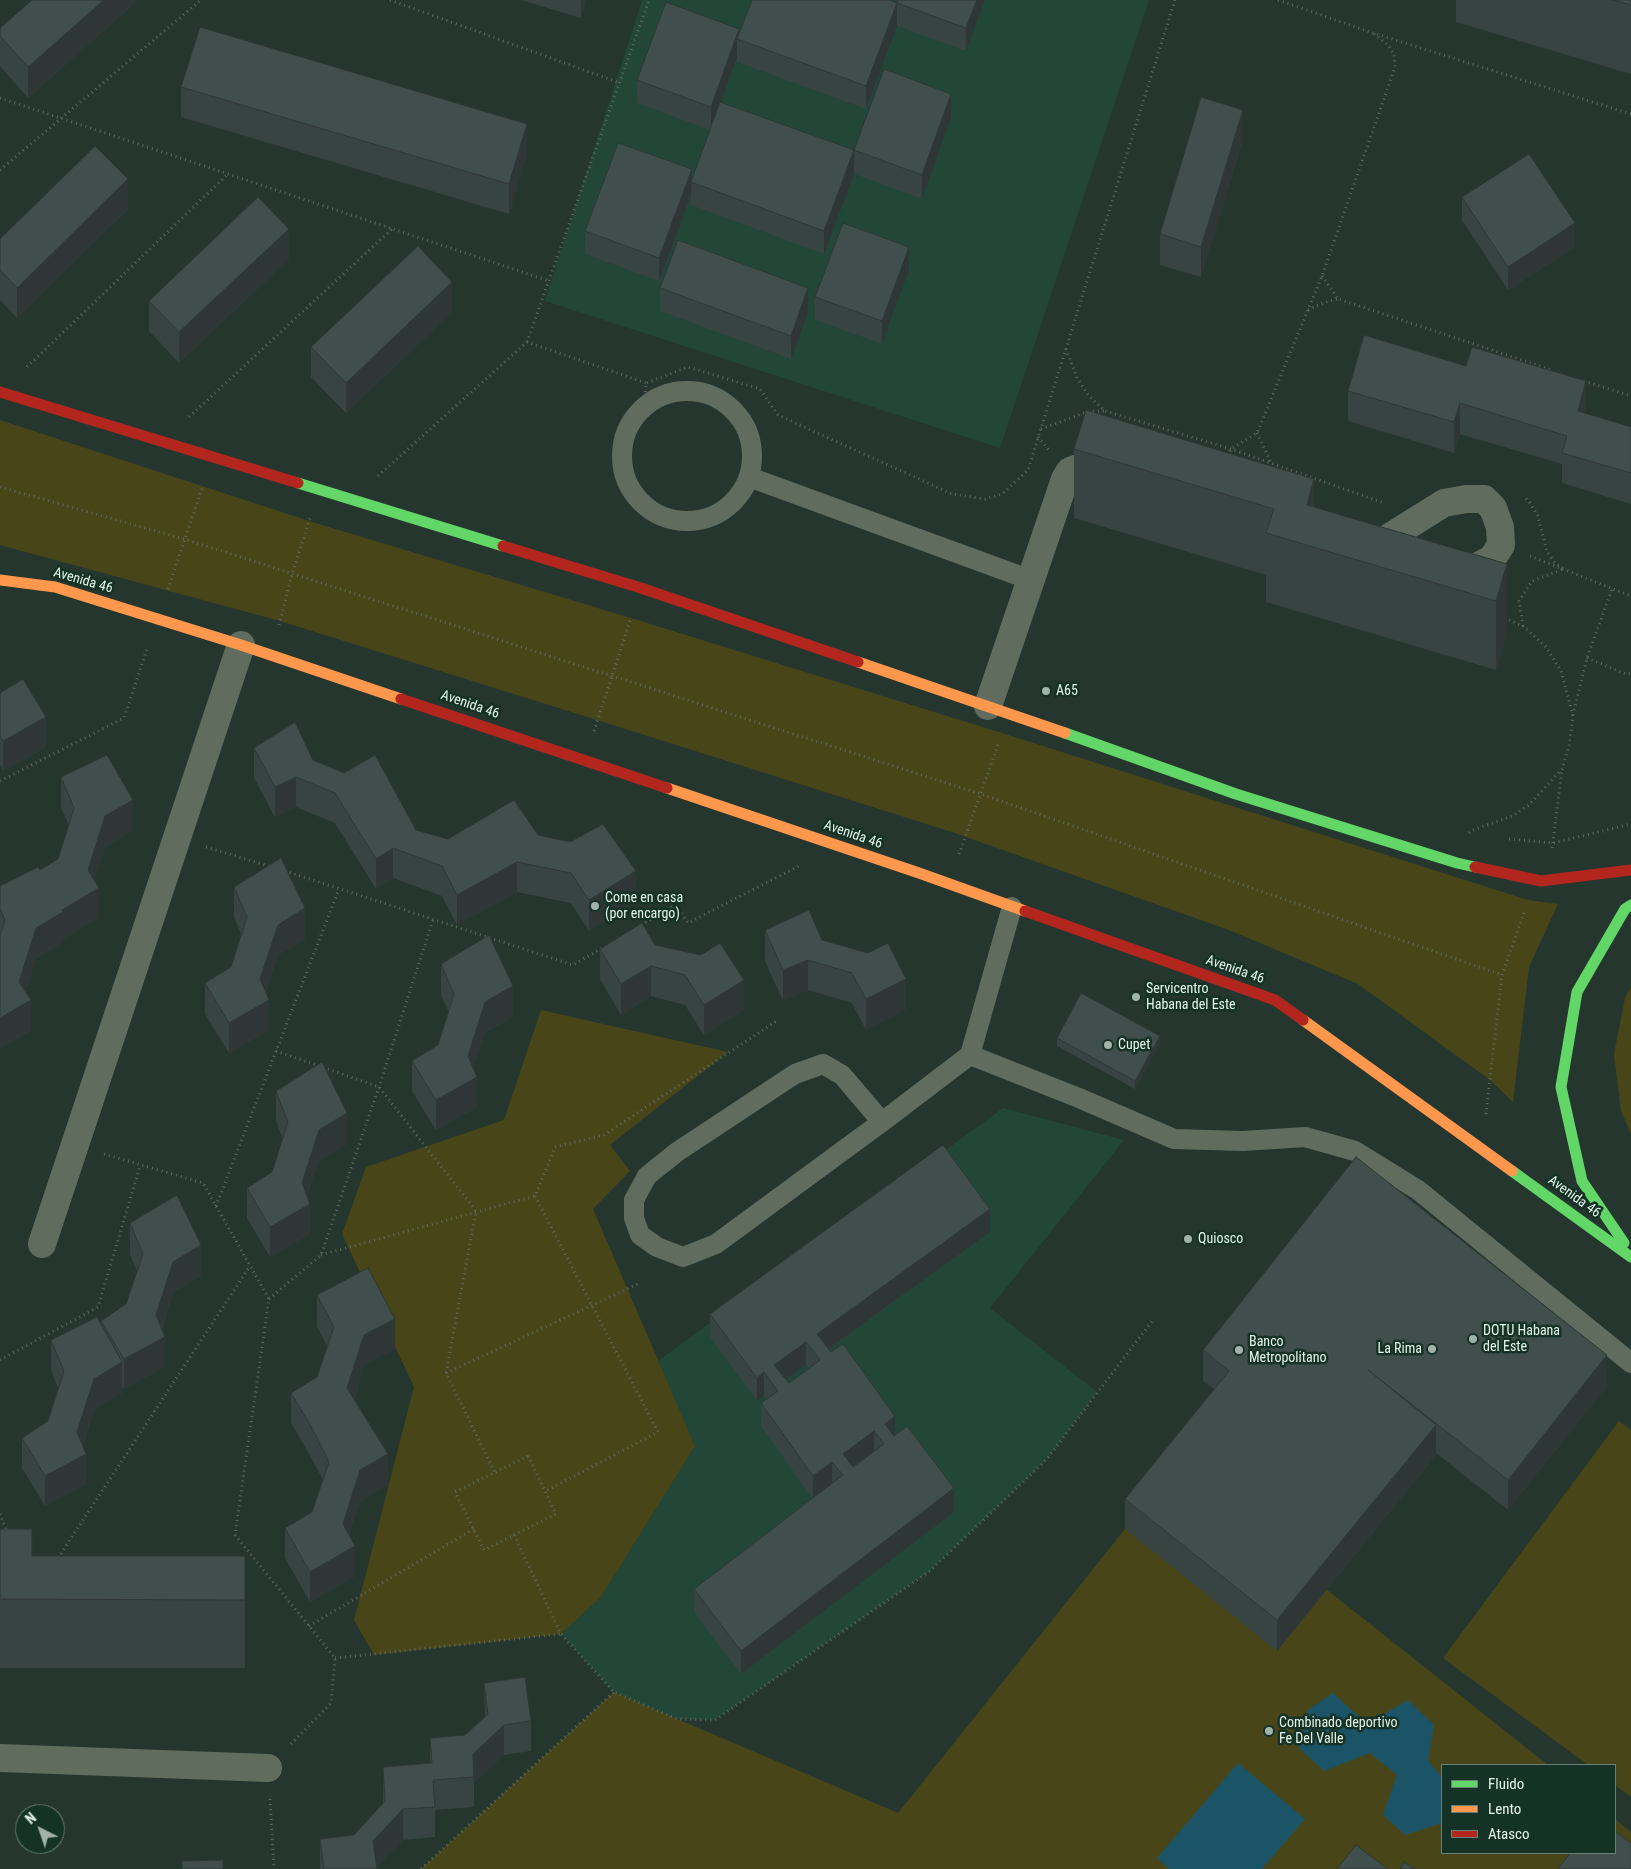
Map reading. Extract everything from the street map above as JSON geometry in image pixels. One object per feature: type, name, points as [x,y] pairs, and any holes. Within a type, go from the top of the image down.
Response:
[{"type":"street","points":[[1,392],[640,588],[999,710],[1236,794],[1457,863],[1541,881],[1631,870]]},
{"type":"street","points":[[999,710],[1031,580],[1065,479],[1070,471],[1086,465],[1102,465],[1131,472]]},
{"type":"street","points":[[1401,556],[1362,545],[1444,503],[1484,499],[1493,508],[1500,527],[1501,544],[1492,560],[1471,570],[1449,570],[1430,564]]},
{"type":"street","name":"Avenida 46","points":[[0,580],[55,587],[270,654],[838,846],[1275,1000],[1631,1255]]},
{"type":"street","points":[[42,1244],[241,645]]},
{"type":"street","points":[[1631,905],[1625,910],[1577,992],[1562,1087],[1582,1181],[1631,1255]]},
{"type":"street","points":[[0,1758],[268,1768]]},
{"type":"lane","points":[[684,390],[705,392],[724,402],[740,416],[750,435],[753,456],[750,477],[739,497],[723,512],[703,520],[681,521],[660,516],[642,503],[629,486],[622,466],[623,444],[630,423],[644,406],[663,395],[684,390]]},
{"type":"lane","points":[[750,477],[1031,580]]},
{"type":"lane","points":[[882,1122],[842,1074],[824,1064],[795,1074],[677,1152],[647,1176],[634,1200],[634,1218],[640,1235],[657,1247],[683,1256],[716,1244],[882,1122],[970,1055],[1012,907]]},
{"type":"lane","points":[[970,1055],[1080,1098],[1174,1139],[1243,1140],[1305,1137],[1355,1151],[1418,1190],[1631,1364]]},
{"type":"path","points":[[0,170],[201,0]]},
{"type":"path","points":[[390,0],[620,83]]},
{"type":"path","points":[[352,499],[528,342],[649,0]]},
{"type":"path","points":[[528,342],[646,383],[688,367],[760,389],[778,415],[952,494],[985,499],[1002,494],[1028,470],[1175,0]]},
{"type":"path","points":[[1278,0],[1374,34],[1631,114]]},
{"type":"path","points":[[1227,457],[1231,448],[1257,433],[1322,276],[1395,67],[1394,54],[1388,45],[1374,34]]},
{"type":"path","points":[[0,98],[549,281]]},
{"type":"path","points":[[1,392],[228,174]]},
{"type":"path","points":[[163,441],[392,229]]},
{"type":"path","points":[[1322,276],[1338,299]]},
{"type":"path","points":[[1308,310],[1338,299],[1555,372]]},
{"type":"path","points":[[1066,349],[1077,378],[1089,396],[1105,412]]},
{"type":"path","points":[[1584,381],[1631,396]]},
{"type":"path","points":[[644,406],[646,383]]},
{"type":"path","points":[[1041,429],[1087,412],[1105,412],[1231,448],[1386,504]]},
{"type":"path","points":[[1257,433],[1271,463]]},
{"type":"path","points":[[0,488],[184,539],[981,794],[1502,974]]},
{"type":"path","points":[[270,654],[292,574],[319,489]]},
{"type":"path","points":[[1522,495],[1530,503],[1538,516],[1546,552],[1555,563],[1564,569]]},
{"type":"path","points":[[1501,544],[1631,596]]},
{"type":"path","points":[[1523,626],[1519,600],[1532,581],[1564,569]]},
{"type":"path","points":[[585,760],[640,588]]},
{"type":"path","points":[[1483,1148],[1502,974],[1528,900],[1541,881],[1554,843],[1562,769],[1569,746],[1573,716],[1587,658],[1612,589]]},
{"type":"path","points":[[1500,615],[1523,626],[1546,647],[1562,671],[1573,716]]},
{"type":"path","points":[[1587,658],[1626,674],[1631,673]]},
{"type":"path","points":[[948,884],[981,794],[999,710]]},
{"type":"path","points":[[1475,837],[1465,836],[1473,830],[1512,816],[1524,808],[1550,785],[1562,769]]},
{"type":"path","points":[[1504,839],[1554,843],[1631,824]]},
{"type":"path","points":[[177,838],[340,888],[573,965],[607,945]]},
{"type":"path","points":[[633,930],[676,905],[688,923],[838,846]]},
{"type":"path","points":[[216,1206],[340,888]]},
{"type":"path","points":[[321,1255],[379,1087],[433,920]]},
{"type":"path","points":[[534,1196],[555,1147],[604,1135],[778,1020]]},
{"type":"path","points":[[276,1052],[379,1087],[476,1211],[446,1373],[495,1473]]},
{"type":"path","points":[[75,1145],[140,1166],[203,1183],[269,1300],[235,1535],[335,1658],[331,1704],[268,1768],[274,1869]]},
{"type":"path","points":[[0,1360],[98,1307],[140,1166]]},
{"type":"path","points":[[269,1300],[321,1255],[534,1196]]},
{"type":"path","points":[[534,1196],[658,1432],[546,1491]]},
{"type":"path","points":[[54,1564],[250,1266]]},
{"type":"path","points":[[446,1373],[640,1283]]},
{"type":"path","points":[[514,1535],[561,1634],[614,1692],[677,1719],[715,1720],[930,1571],[1046,1460],[1153,1320]]},
{"type":"path","points":[[528,1456],[546,1491],[556,1514],[484,1550],[456,1492],[528,1456]]},
{"type":"path","points":[[0,1514],[11,1542]]},
{"type":"path","points":[[309,1626],[474,1529]]},
{"type":"path","points":[[335,1658],[561,1634]]},
{"type":"path","points":[[421,1869],[614,1692]]},
{"type":"shaded area","points":[[642,0],[1149,0],[1000,448],[545,301]]},
{"type":"shaded area","points":[[0,420],[309,521],[1002,733],[1528,900],[1558,904],[1529,967],[1513,1102],[1490,1080],[1358,984],[1229,930],[952,832],[597,720],[280,621],[0,545]]},
{"type":"shaded area","points":[[1631,987],[1631,1134],[1621,1111],[1614,1054],[1625,998]]},
{"type":"shaded area","points":[[541,1010],[728,1052],[610,1145],[630,1171],[593,1209],[695,1446],[601,1597],[561,1634],[374,1655],[354,1620],[414,1387],[342,1234],[366,1167],[504,1120]]},
{"type":"shaded area","points":[[1003,1108],[1124,1140],[990,1308],[1097,1392],[1046,1460],[930,1571],[715,1720],[677,1719],[614,1692],[561,1634],[601,1597],[695,1446],[658,1361]]},
{"type":"shaded area","points":[[1619,1421],[1631,1430],[1631,1797],[1616,1786],[1616,1764],[1587,1764],[1443,1658]]},
{"type":"shaded area","points":[[1125,1529],[1326,1589],[1547,1764],[1441,1764],[1441,1854],[1616,1854],[1616,1820],[1631,1832],[1631,1869],[421,1869],[614,1692],[898,1813]]},
{"type":"water","points":[[1333,1693],[1367,1724],[1408,1700],[1434,1725],[1428,1761],[1441,1776],[1441,1823],[1405,1835],[1383,1815],[1397,1775],[1370,1753],[1324,1771],[1299,1748],[1308,1710]]},
{"type":"water","points":[[1238,1763],[1305,1819],[1262,1869],[1169,1869],[1157,1858]]},
{"type":"building","points":[[32,0],[104,0],[28,67],[0,36],[0,28]]},
{"type":"building","points":[[752,0],[889,0],[897,3],[866,86],[737,39]]},
{"type":"building","points":[[898,0],[977,0],[966,28],[897,3]]},
{"type":"building","points":[[1613,0],[1631,0],[1631,5]]},
{"type":"building","points":[[666,2],[739,29],[711,107],[637,80]]},
{"type":"building","points":[[200,27],[527,124],[509,184],[181,87]]},
{"type":"building","points":[[884,69],[951,94],[922,175],[854,150]]},
{"type":"building","points":[[1201,97],[1243,110],[1201,247],[1160,234]]},
{"type":"building","points":[[720,102],[854,150],[824,231],[691,182]]},
{"type":"building","points":[[618,143],[692,169],[659,258],[585,231]]},
{"type":"building","points":[[95,146],[128,179],[17,288],[0,270],[0,239]]},
{"type":"building","points":[[1529,154],[1575,223],[1508,267],[1462,197]]},
{"type":"building","points":[[258,197],[289,229],[179,332],[149,301]]},
{"type":"building","points":[[843,223],[909,247],[882,321],[815,297]]},
{"type":"building","points":[[678,240],[808,288],[791,336],[660,288]]},
{"type":"building","points":[[418,246],[452,282],[346,383],[311,347]]},
{"type":"building","points":[[1364,335],[1466,366],[1472,347],[1586,381],[1578,411],[1631,427],[1631,473],[1562,453],[1567,436],[1460,403],[1454,422],[1348,391]]},
{"type":"building","points":[[1086,410],[1314,479],[1307,505],[1507,564],[1496,601],[1266,533],[1274,509],[1074,449]]},
{"type":"building","points":[[23,679],[46,717],[3,741],[0,736],[0,693]]},
{"type":"building","points":[[295,722],[313,760],[344,773],[375,755],[416,830],[448,839],[514,800],[538,835],[570,842],[603,824],[636,871],[589,900],[571,873],[517,862],[457,895],[442,866],[393,848],[376,859],[335,793],[296,777],[275,787],[254,748]]},
{"type":"building","points":[[107,755],[133,800],[105,816],[88,870],[99,888],[36,928],[19,982],[31,1000],[0,1018],[0,936],[5,920],[0,909],[0,886],[38,867],[40,870],[58,859],[74,808],[61,777]]},
{"type":"building","points":[[281,858],[305,908],[278,925],[260,979],[269,1000],[229,1023],[205,983],[231,967],[247,917],[234,887]]},
{"type":"building","points":[[809,910],[822,940],[868,953],[888,943],[906,979],[866,999],[852,973],[808,960],[783,970],[765,930]]},
{"type":"building","points":[[642,923],[655,945],[701,955],[720,943],[744,980],[704,1005],[685,975],[651,966],[621,984],[600,949]]},
{"type":"building","points":[[489,935],[513,986],[485,1002],[468,1056],[477,1077],[436,1100],[412,1061],[438,1045],[454,994],[441,964]]},
{"type":"building","name":"Cupet","points":[[1081,993],[1160,1036],[1135,1081],[1057,1038]]},
{"type":"building","points":[[322,1062],[347,1113],[319,1130],[302,1183],[310,1204],[270,1227],[247,1188],[272,1172],[288,1122],[276,1091]]},
{"type":"building","points":[[943,1145],[990,1209],[817,1334],[831,1352],[843,1344],[895,1416],[885,1424],[894,1436],[907,1426],[954,1488],[741,1651],[694,1589],[843,1475],[832,1462],[813,1476],[761,1403],[778,1391],[764,1372],[757,1378],[710,1314]],"holes":[[[806,1342],[820,1360],[789,1383],[774,1365]],[[874,1431],[884,1444],[853,1467],[843,1454]]]},
{"type":"building","points":[[1356,1157],[1607,1355],[1508,1480],[1368,1370],[1436,1425],[1277,1620],[1125,1499],[1229,1371],[1203,1350]]},
{"type":"building","points":[[177,1195],[201,1245],[173,1262],[156,1315],[165,1337],[124,1359],[101,1321],[126,1304],[143,1254],[130,1223]]},
{"type":"building","points":[[368,1268],[395,1319],[364,1335],[347,1388],[388,1454],[360,1470],[343,1524],[355,1546],[310,1572],[285,1528],[312,1512],[329,1462],[312,1428],[291,1393],[317,1377],[334,1327],[317,1295]]},
{"type":"building","points":[[97,1317],[122,1362],[94,1379],[77,1432],[86,1454],[45,1476],[22,1438],[48,1421],[64,1371],[51,1340]]},
{"type":"building","points":[[0,1529],[32,1529],[32,1556],[245,1556],[245,1600],[0,1599]]},
{"type":"building","points":[[525,1677],[531,1721],[504,1725],[473,1754],[474,1777],[433,1780],[435,1807],[403,1809],[373,1841],[377,1869],[324,1869],[320,1839],[354,1835],[385,1801],[383,1767],[432,1763],[430,1738],[465,1735],[488,1714],[484,1683]]},
{"type":"building","points":[[1616,1832],[1631,1843],[1631,1869],[1558,1869],[1569,1854],[1616,1854]]},
{"type":"building","points":[[1356,1845],[1388,1869],[1337,1869]]},
{"type":"building","points":[[223,1860],[223,1869],[182,1869],[182,1861]]},
{"type":"building","points":[[1404,1862],[1415,1869],[1400,1869]]},
{"type":"traffic: fast","points":[[298,483],[503,546]]},
{"type":"traffic: fast","points":[[1065,733],[1236,794],[1475,867]]},
{"type":"traffic: fast","points":[[1624,1243],[1582,1181],[1561,1087],[1577,992],[1625,909],[1631,905]]},
{"type":"traffic: fast","points":[[1512,1171],[1631,1257]]},
{"type":"traffic: slow","points":[[0,580],[55,587],[241,645],[401,699]]},
{"type":"traffic: slow","points":[[858,662],[1065,733]]},
{"type":"traffic: slow","points":[[667,788],[1025,911]]},
{"type":"traffic: slow","points":[[1303,1020],[1512,1171]]},
{"type":"traffic: jam","points":[[0,392],[298,483]]},
{"type":"traffic: jam","points":[[503,546],[641,588],[858,662]]},
{"type":"traffic: jam","points":[[401,699],[667,788]]},
{"type":"traffic: jam","points":[[1475,867],[1541,881],[1631,870]]},
{"type":"traffic: jam","points":[[1025,911],[1275,1000],[1303,1020]]},
{"type":"place","name":"A65","points":[[1046,691]]},
{"type":"place","name":"Come en casa (por encargo)","points":[[595,906]]},
{"type":"place","name":"Servicentro Habana del Este","points":[[1136,997]]},
{"type":"place","name":"Cupet","points":[[1108,1045]]},
{"type":"place","name":"Quiosco","points":[[1188,1239]]},
{"type":"place","name":"DOTU Habana del Este","points":[[1473,1339]]},
{"type":"place","name":"La Rima","points":[[1432,1349]]},
{"type":"place","name":"Banco Metropolitano","points":[[1239,1350]]},
{"type":"place","name":"Combinado deportivo Fe Del Valle","points":[[1269,1731]]}]
